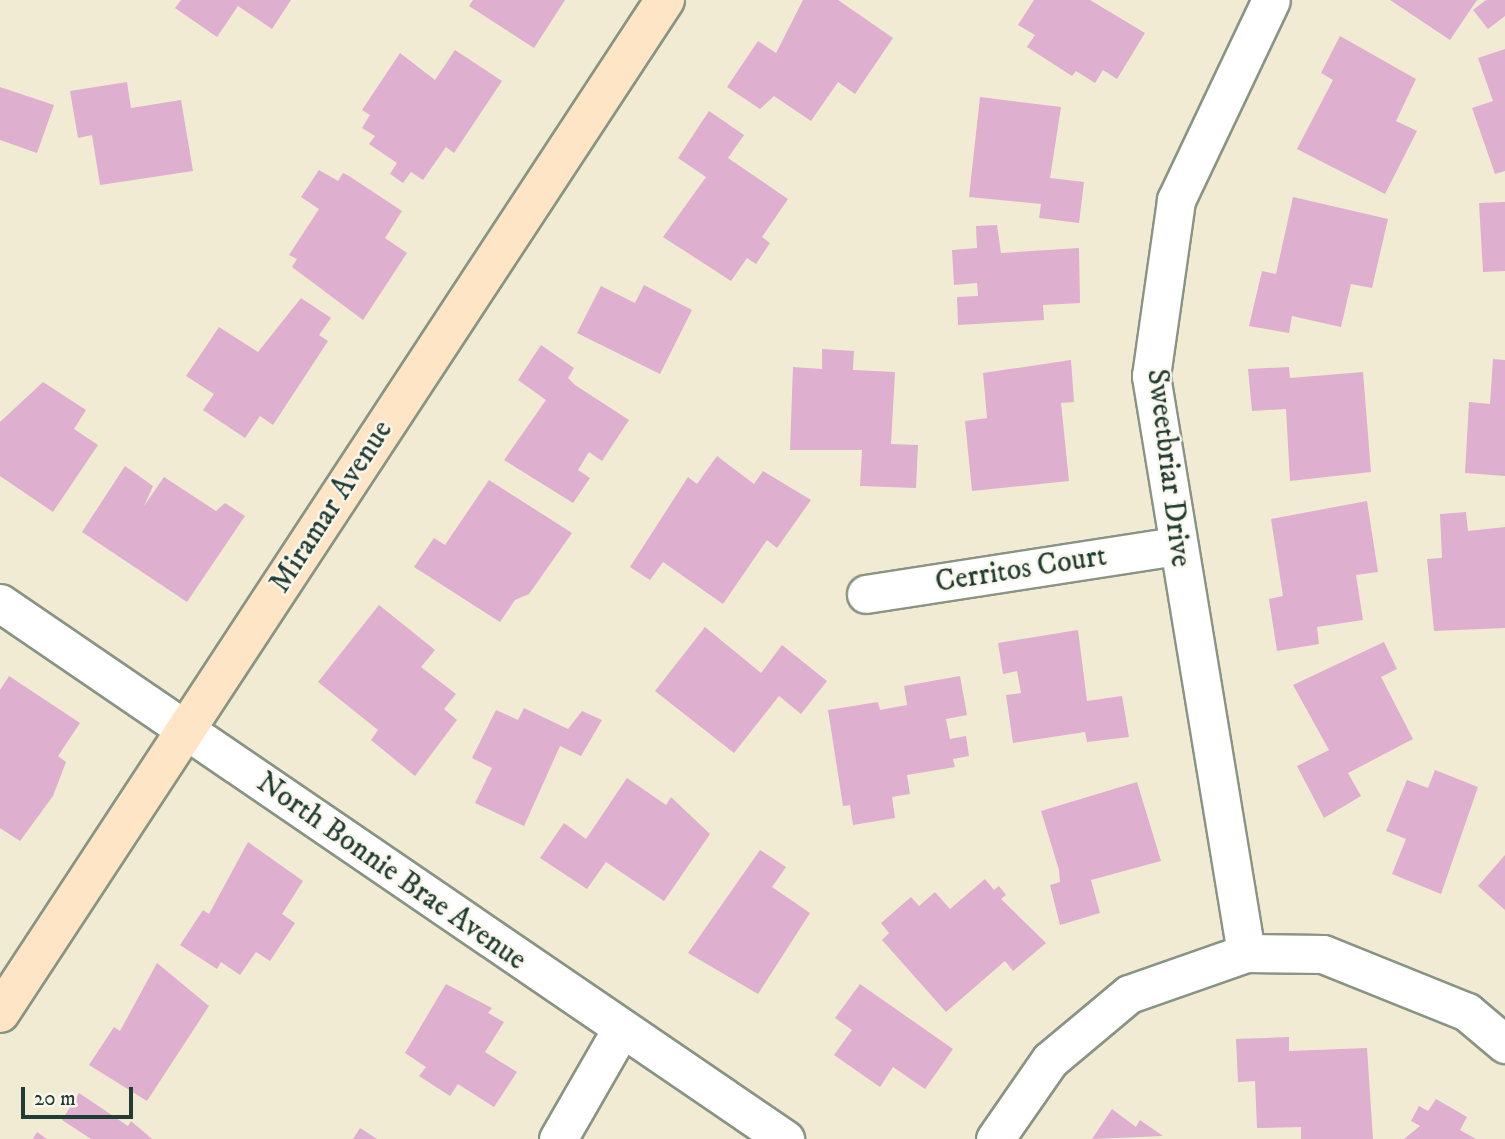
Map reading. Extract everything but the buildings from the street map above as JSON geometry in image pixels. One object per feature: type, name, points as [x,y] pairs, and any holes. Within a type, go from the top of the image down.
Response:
[{"type":"street","name":"Miramar Avenue","points":[[0,1013],[665,0]]},
{"type":"street","name":"Sweetbriar Drive","points":[[1246,953],[1176,546],[1151,376],[1176,200],[1271,0]]},
{"type":"street","name":"Cerritos Court","points":[[866,594],[1176,546]]},
{"type":"street","name":"North Bonnie Brae Avenue","points":[[0,603],[620,1031],[785,1139]]},
{"type":"street","points":[[995,1139],[1049,1060],[1129,994],[1246,953],[1323,954],[1467,1012],[1505,1044]]},
{"type":"street","points":[[558,1139],[620,1031]]}]
